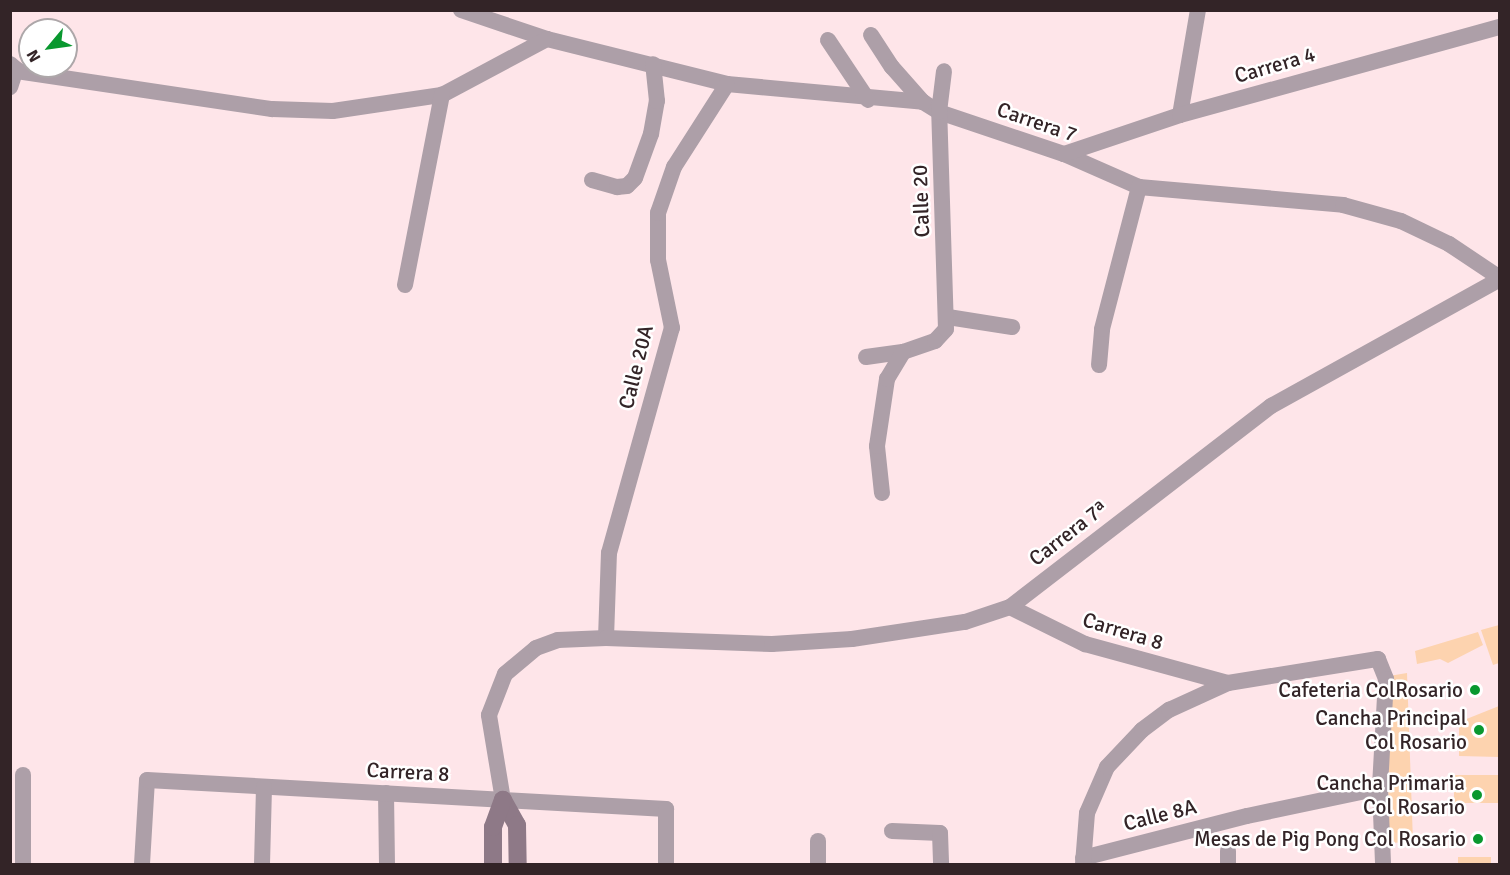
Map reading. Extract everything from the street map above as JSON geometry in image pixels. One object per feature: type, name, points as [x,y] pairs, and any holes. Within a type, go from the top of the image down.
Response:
[{"type":"street","name":"Carrera 7","points":[[461,10],[547,39],[726,84],[868,100],[923,102],[939,112],[1064,154],[1139,187],[1343,205],[1401,221],[1449,244],[1500,278]]},
{"type":"street","points":[[1180,115],[1198,10]]},
{"type":"street","name":"Carrera 4","points":[[1064,154],[1180,115],[1500,27]]},
{"type":"street","points":[[871,35],[892,67],[923,102]]},
{"type":"street","points":[[10,87],[12,68],[272,109],[366,108],[442,95],[547,39]]},
{"type":"street","points":[[828,40],[868,100]]},
{"type":"street","points":[[591,180],[617,187],[627,186],[635,178],[651,134],[657,101],[653,64]]},
{"type":"street","name":"Calle 20","points":[[944,71],[939,112],[947,323]]},
{"type":"street","name":"Calle 20A","points":[[606,638],[609,554],[672,328],[658,260],[658,213],[674,167],[726,84]]},
{"type":"street","points":[[405,285],[442,95]]},
{"type":"street","points":[[1099,365],[1102,329],[1139,187]]},
{"type":"street","name":"Carrera 7ª","points":[[503,800],[489,715],[505,674],[521,657],[547,644],[606,638],[772,644],[852,639],[965,622],[1010,607],[1271,406],[1500,278]]},
{"type":"street","points":[[866,357],[903,352],[935,341],[947,323],[1012,327]]},
{"type":"street","points":[[882,493],[878,446],[887,379],[903,352]]},
{"type":"street","name":"Carrera 8","points":[[1010,607],[1085,644],[1228,683]]},
{"type":"street","name":"Carrera 8","points":[[1083,861],[1088,813],[1107,767],[1142,730],[1169,710],[1228,683],[1378,659],[1386,679],[1380,788]]},
{"type":"street","points":[[23,775],[23,864]]},
{"type":"street","name":"Carrera 8","points":[[142,864],[147,780],[666,809],[666,864]]},
{"type":"street","points":[[262,864],[264,787]]},
{"type":"street","points":[[1380,788],[1383,864]]},
{"type":"street","name":"Calle 8A","points":[[1083,861],[1248,816],[1380,788]]},
{"type":"street","points":[[386,793],[387,864]]},
{"type":"street","points":[[493,864],[493,826],[503,800]]},
{"type":"street","points":[[503,800],[517,825],[518,864]]},
{"type":"street","points":[[892,831],[940,833],[941,864]]},
{"type":"street","points":[[818,841],[818,864]]},
{"type":"shaded area","points":[[1499,625],[1499,663],[1493,665],[1481,630]]},
{"type":"shaded area","points":[[1478,632],[1483,645],[1448,663],[1440,659],[1417,664],[1415,651]]},
{"type":"shaded area","points":[[1407,673],[1413,842],[1388,843],[1389,676]]},
{"type":"shaded area","name":"Cancha Principal Col Rosario","points":[[1499,706],[1499,757],[1459,756],[1459,722]]},
{"type":"shaded area","name":"Cancha Primaria Col Rosario","points":[[1454,775],[1499,775],[1499,803],[1454,803]]},
{"type":"shaded area","points":[[1458,857],[1491,857],[1491,864],[1458,864]]},
{"type":"place","name":"Cafeteria ColRosario","points":[[1475,690]]},
{"type":"place","name":"Cancha Principal Col Rosario","points":[[1479,730]]},
{"type":"place","name":"Cancha Primaria Col Rosario","points":[[1477,795]]},
{"type":"place","name":"Mesas de Pig Pong Col Rosario","points":[[1478,839]]}]
